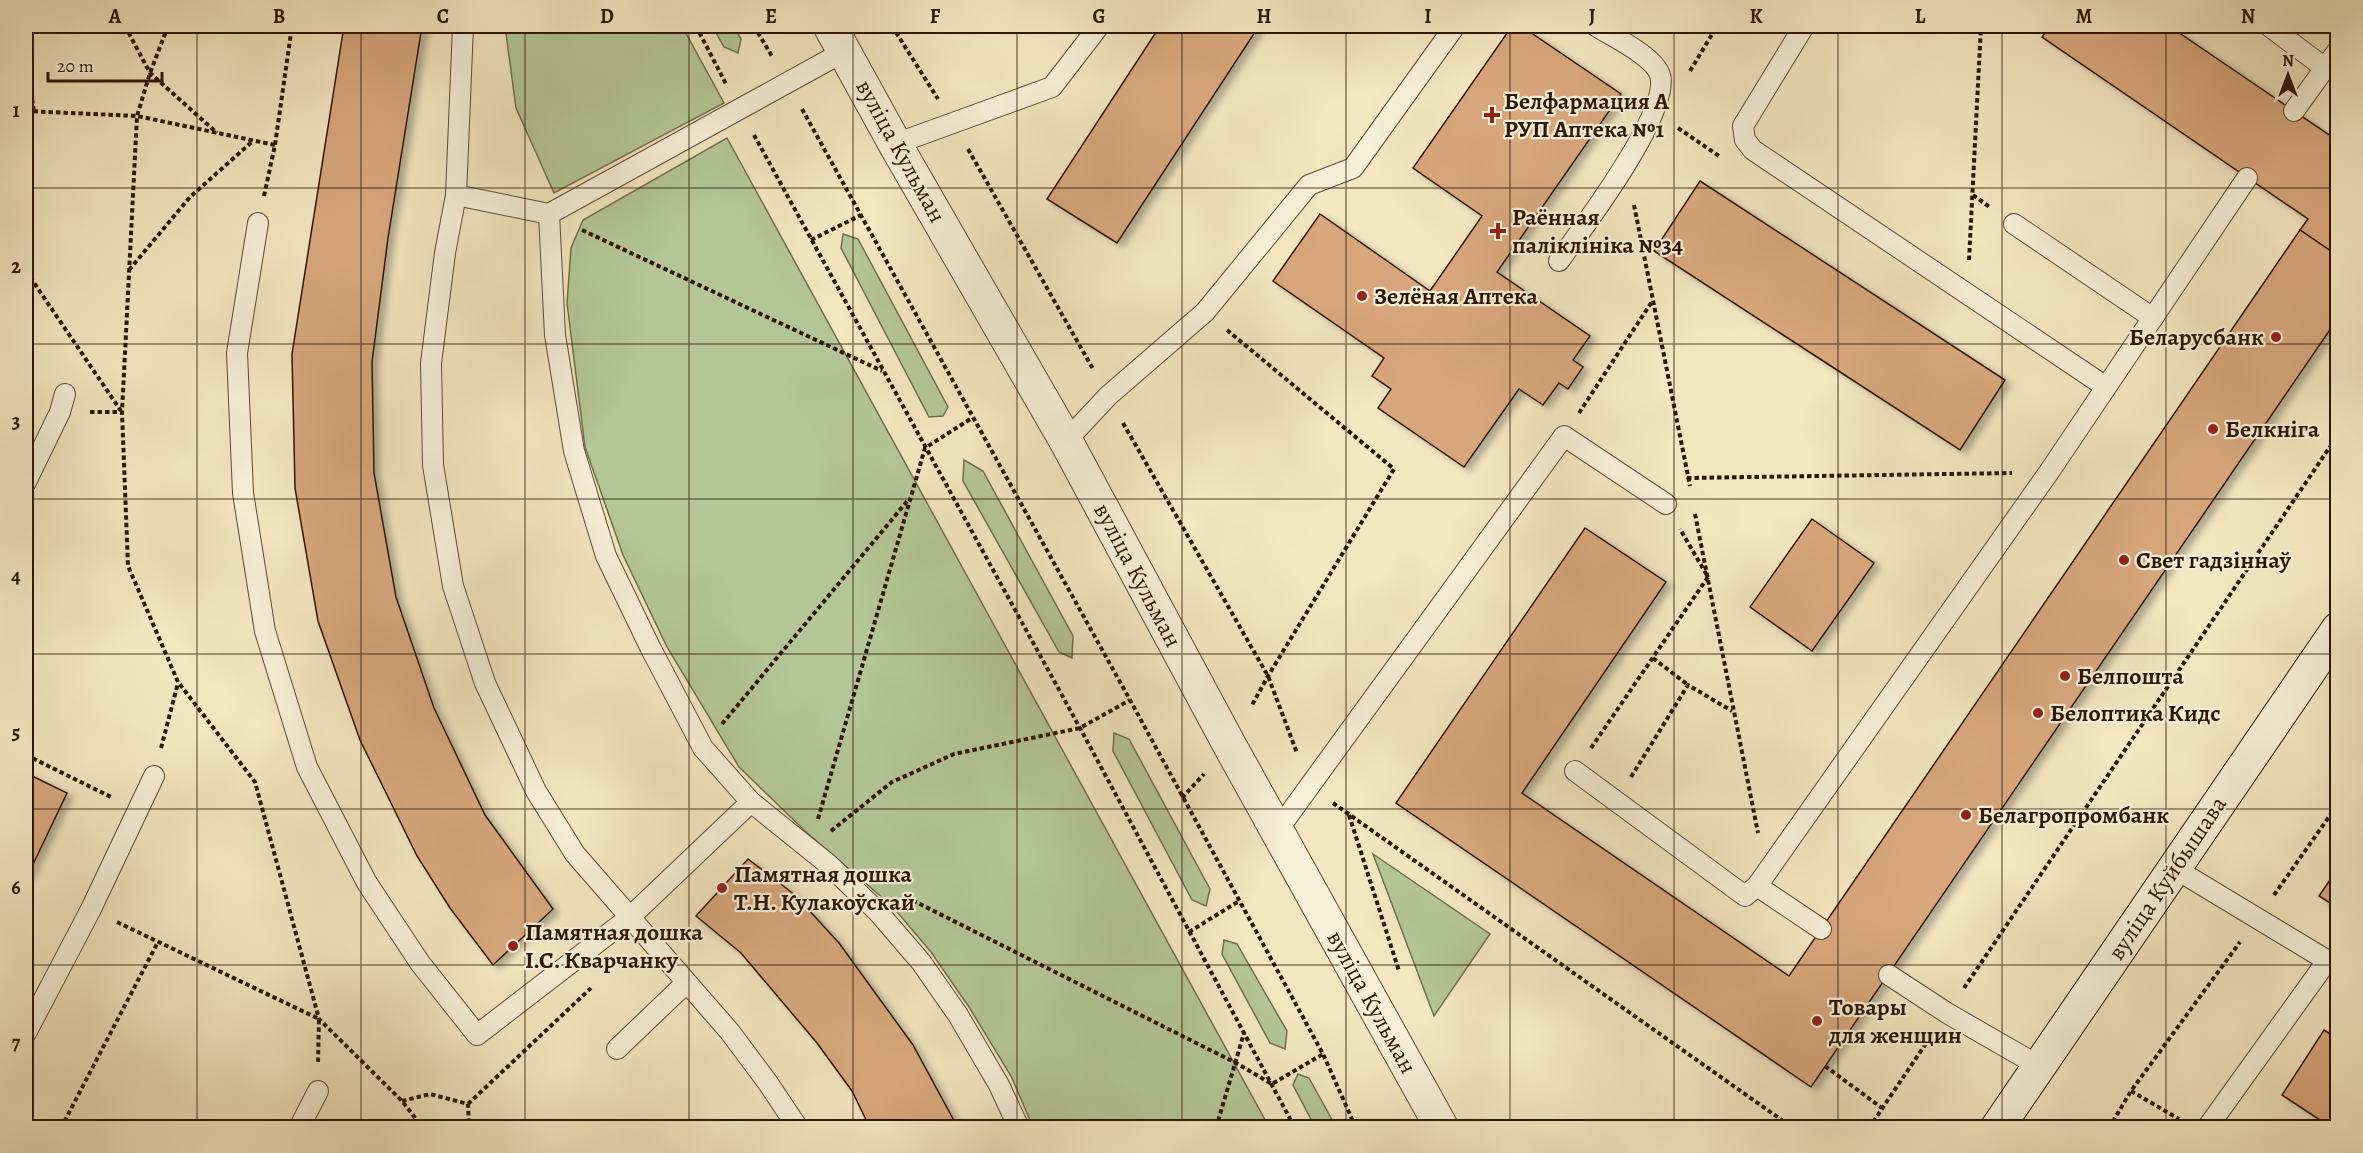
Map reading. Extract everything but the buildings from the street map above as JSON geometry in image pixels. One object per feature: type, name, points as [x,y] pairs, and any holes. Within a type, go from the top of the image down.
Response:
[{"type":"street","name":"вуліца Кульман","points":[[838,38],[1066,441],[1230,746],[1442,1128]]},
{"type":"street","name":"вуліца Куйбышава","points":[[1997,1128],[2337,629]]},
{"type":"lane","points":[[463,26],[456,195],[431,363],[434,465],[453,586],[485,683],[536,791],[575,854],[730,1032],[798,1128]]},
{"type":"lane","points":[[896,144],[1052,87],[1099,26]]},
{"type":"lane","points":[[1066,441],[1108,396],[1205,312],[1309,185],[1353,168],[1455,26]]},
{"type":"lane","points":[[1559,261],[1627,166],[1661,94],[1660,75],[1652,61],[1596,26]]},
{"type":"lane","points":[[1804,26],[1743,126],[1745,140],[1753,150],[2106,387]]},
{"type":"lane","points":[[2269,26],[2325,68]]},
{"type":"lane","points":[[456,195],[549,214],[787,82],[838,38]]},
{"type":"lane","points":[[2294,111],[2337,50]]},
{"type":"lane","points":[[1575,771],[1745,896],[1762,880],[2049,472],[2247,178]]},
{"type":"lane","points":[[549,214],[555,335],[574,451],[606,556],[703,748],[751,802],[809,848],[878,912],[921,962],[970,1035],[999,1085],[1018,1128]]},
{"type":"lane","points":[[258,223],[237,353],[243,493],[265,631],[308,766],[368,883],[420,963],[477,1035],[629,918],[751,802]]},
{"type":"lane","points":[[2014,224],[2153,318]]},
{"type":"lane","points":[[26,482],[60,412],[64,394]]},
{"type":"lane","points":[[1277,831],[1564,436],[1666,504]]},
{"type":"lane","points":[[26,1033],[91,909],[154,776]]},
{"type":"lane","points":[[2174,868],[2332,964],[2207,1128]]},
{"type":"lane","points":[[1762,880],[1821,928]]},
{"type":"lane","points":[[1889,975],[1947,1013],[2039,1066]]},
{"type":"lane","points":[[617,1049],[686,983]]},
{"type":"lane","points":[[299,1128],[318,1091]]},
{"type":"path","points":[[125,26],[150,73],[217,133]]},
{"type":"path","points":[[168,26],[137,116],[122,412],[128,566],[178,682],[255,782],[319,1019],[318,1091]]},
{"type":"path","points":[[258,223],[275,145],[292,26]]},
{"type":"path","points":[[696,26],[811,240],[1080,728],[1295,1128]]},
{"type":"path","points":[[754,26],[1130,700],[1323,1054],[1356,1128]]},
{"type":"path","points":[[1968,293],[1981,26]]},
{"type":"path","points":[[26,62],[34,112]]},
{"type":"path","points":[[26,111],[137,116],[275,145]]},
{"type":"path","points":[[129,270],[190,197],[254,141]]},
{"type":"path","points":[[1627,166],[1691,489]]},
{"type":"path","points":[[549,214],[883,371]]},
{"type":"path","points":[[811,240],[861,215]]},
{"type":"path","points":[[26,271],[122,412]]},
{"type":"path","points":[[1564,436],[1653,300]]},
{"type":"path","points":[[1182,798],[1230,746],[1268,676],[1395,469],[1205,312]]},
{"type":"path","points":[[809,848],[925,448],[972,418]]},
{"type":"path","points":[[1869,1128],[2337,435]]},
{"type":"path","points":[[1677,474],[1688,478],[2049,472]]},
{"type":"path","points":[[703,748],[911,496]]},
{"type":"path","points":[[1666,504],[1708,577]]},
{"type":"path","points":[[1695,511],[1762,880]]},
{"type":"path","points":[[1575,771],[1708,577]]},
{"type":"path","points":[[1652,658],[1688,685],[1733,712]]},
{"type":"path","points":[[154,776],[178,682]]},
{"type":"path","points":[[1616,801],[1688,685]]},
{"type":"path","points":[[809,848],[892,782],[954,754],[1080,728],[1130,700]]},
{"type":"path","points":[[26,755],[138,810]]},
{"type":"path","points":[[1309,786],[1793,1128]]},
{"type":"path","points":[[2109,1128],[2131,1091],[2257,920],[2337,804]]},
{"type":"path","points":[[1349,815],[1402,980]]},
{"type":"path","points":[[905,897],[1236,1063],[1272,1084]]},
{"type":"path","points":[[1189,932],[1239,901]]},
{"type":"path","points":[[91,909],[319,1019],[402,1101],[423,1128]]},
{"type":"path","points":[[61,1128],[158,942]]},
{"type":"path","points":[[469,1128],[468,1104],[596,984]]},
{"type":"path","points":[[1216,1128],[1244,1033]]},
{"type":"path","points":[[1272,1084],[1323,1054]]},
{"type":"path","points":[[1825,1066],[1882,1108]]},
{"type":"path","points":[[2131,1091],[2182,1121]]},
{"type":"path","points":[[402,1101],[430,1094],[468,1104]]},
{"type":"green space","points":[[505,26],[682,26],[724,103],[554,193],[516,108]]},
{"type":"green space","points":[[712,26],[733,26],[741,39],[738,53],[724,47]]},
{"type":"green space","points":[[727,138],[1269,1127],[1033,1127],[1011,1076],[969,1007],[931,952],[892,906],[805,831],[739,767],[667,647],[623,555],[585,447],[567,303],[571,248],[583,220]]},
{"type":"green space","points":[[843,234],[858,239],[948,407],[943,416],[929,417],[841,248]]},
{"type":"green space","points":[[964,460],[983,471],[1073,636],[1072,658],[1059,652],[963,481]]},
{"type":"green space","points":[[1114,733],[1129,739],[1210,889],[1206,906],[1192,900],[1113,751]]},
{"type":"green space","points":[[1373,854],[1490,934],[1434,1016]]},
{"type":"green space","points":[[1224,940],[1237,944],[1287,1031],[1285,1049],[1270,1043],[1222,954]]},
{"type":"green space","points":[[1298,1074],[1309,1078],[1336,1127],[1315,1127],[1293,1085]]},
{"type":"place","name":"Белфармация А РУП Аптека №1","points":[[1492,115]]},
{"type":"place","name":"Раённая паліклініка №34","points":[[1498,231]]},
{"type":"place","name":"Зелёная Аптека","points":[[1362,296]]},
{"type":"place","name":"Беларусбанк","points":[[2276,337]]},
{"type":"place","name":"Белкніга","points":[[2213,429]]},
{"type":"place","name":"Свет гадзіннаў","points":[[2124,560]]},
{"type":"place","name":"Белпошта","points":[[2065,676]]},
{"type":"place","name":"Белоптика Кидс","points":[[2038,713]]},
{"type":"place","name":"Белагропромбанк","points":[[1966,815]]},
{"type":"place","name":"Памятная дошка Т.Н. Кулакоўскай","points":[[722,888]]},
{"type":"place","name":"Памятная дошка І.С. Кварчанку","points":[[513,946]]},
{"type":"place","name":"Товары для женщин","points":[[1817,1021]]}]
